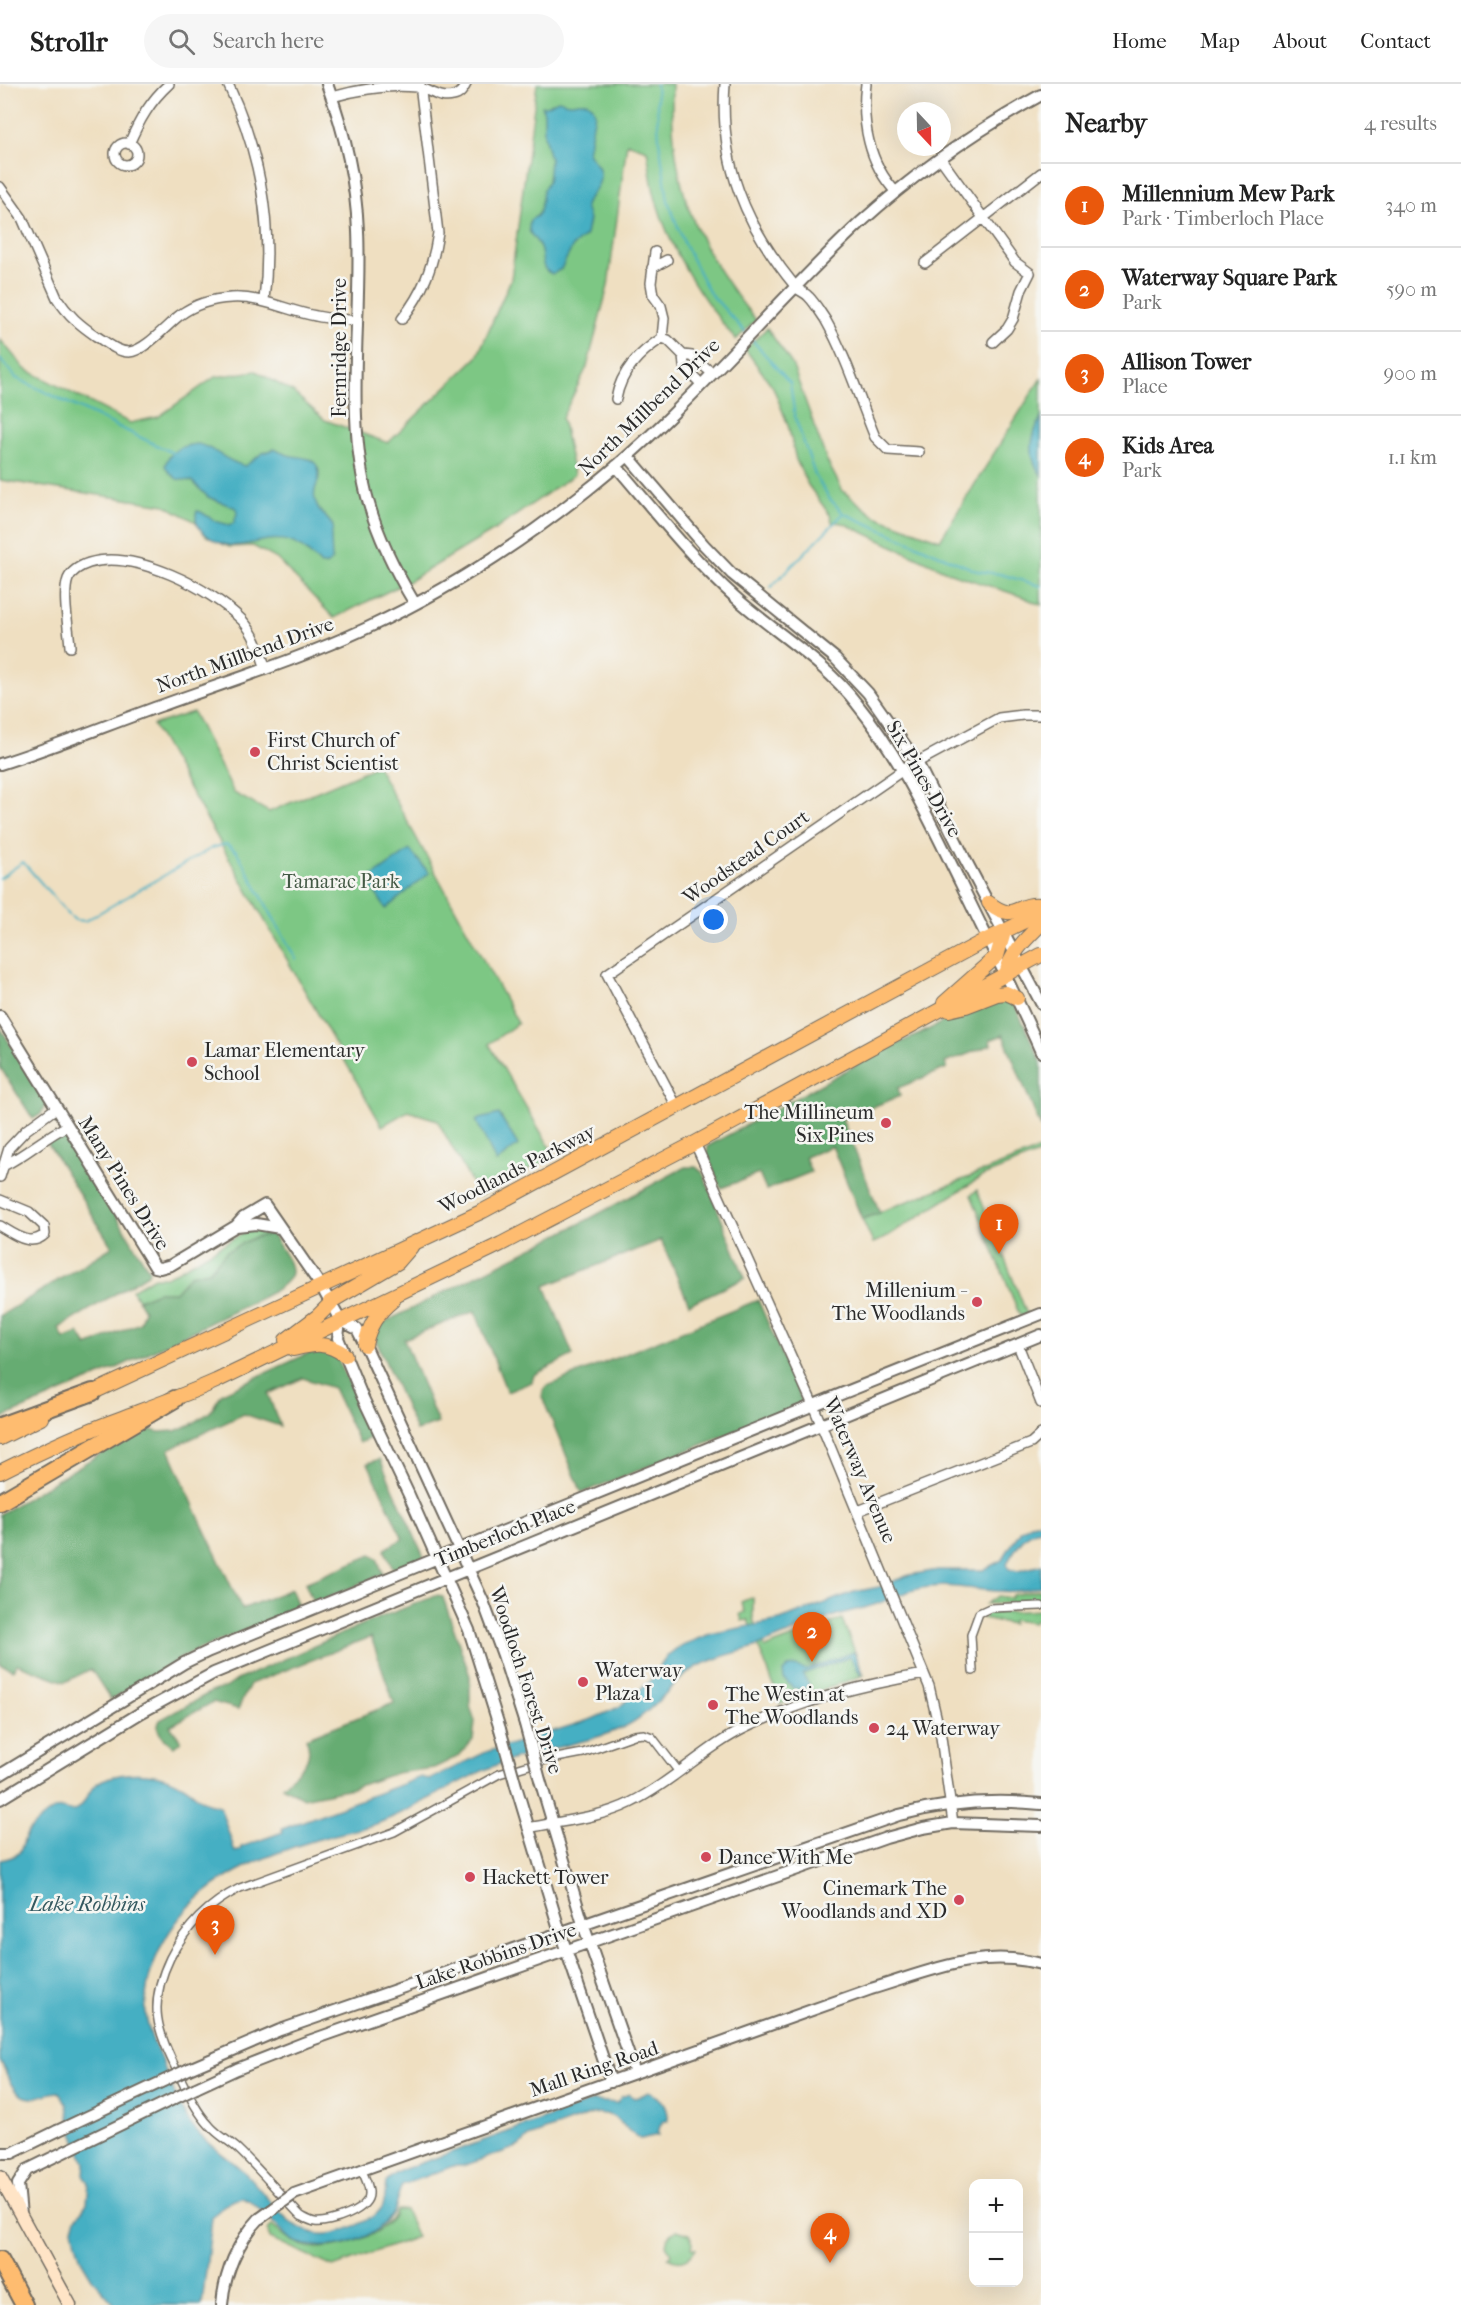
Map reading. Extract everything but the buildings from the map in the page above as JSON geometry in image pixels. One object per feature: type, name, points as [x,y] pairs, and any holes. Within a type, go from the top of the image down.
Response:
[{"type":"highway","points":[[0,1426],[93,1392]]},
{"type":"highway","points":[[0,1502],[175,1399]]},
{"type":"highway","points":[[0,2260],[24,2305]]},
{"type":"main road","points":[[989,903],[1007,913],[1031,904],[1041,905]]},
{"type":"main road","name":"Woodlands Parkway","points":[[0,1438],[93,1392],[483,1211],[988,939],[1041,913]]},
{"type":"main road","points":[[1006,974],[1008,963],[1015,951],[1041,924]]},
{"type":"main road","points":[[935,1012],[997,956],[1004,932]]},
{"type":"main road","points":[[0,1472],[57,1444],[175,1399],[501,1244],[695,1143],[1041,956]]},
{"type":"main road","points":[[935,1012],[966,1006],[997,994],[1006,993],[1017,998]]},
{"type":"main road","points":[[270,1353],[318,1316],[330,1303],[398,1262],[414,1243]]},
{"type":"main road","points":[[365,1346],[368,1332],[378,1314],[406,1289]]},
{"type":"main road","points":[[270,1353],[318,1344],[334,1347],[345,1355]]},
{"type":"main road","points":[[0,2177],[70,2305]]},
{"type":"street","points":[[129,144],[139,121],[155,97],[169,84]]},
{"type":"street","points":[[228,84],[252,146],[266,216],[268,257],[264,300]]},
{"type":"street","name":"Fernridge Drive","points":[[327,84],[351,171],[357,210],[356,427],[363,475],[369,505],[380,533],[415,604]]},
{"type":"street","points":[[332,97],[381,86],[420,86],[443,97],[453,97],[461,93],[466,84]]},
{"type":"street","points":[[724,84],[722,112],[726,149],[738,194],[757,232],[796,288],[808,296],[825,320],[875,437],[888,450],[919,452]]},
{"type":"street","points":[[866,84],[864,104],[868,139],[885,180],[896,192]]},
{"type":"street","points":[[402,319],[417,301],[426,282],[434,257],[438,233],[420,86]]},
{"type":"street","name":"North Millbend Drive","points":[[0,764],[267,669],[364,630],[415,604],[501,553],[586,492],[628,456],[833,249],[896,192],[976,133],[1041,95]]},
{"type":"street","points":[[941,159],[1015,262],[1030,273],[1021,291],[1013,319],[993,342]]},
{"type":"street","points":[[925,263],[1041,172]]},
{"type":"street","points":[[0,187],[22,218],[57,298],[65,310],[76,323],[120,351],[130,352],[139,349],[181,315],[199,304],[231,298],[264,300],[315,316],[357,321]]},
{"type":"street","points":[[616,399],[619,384],[630,365],[662,338],[664,318],[661,306],[653,295],[652,268],[655,252]]},
{"type":"street","points":[[652,268],[667,260]]},
{"type":"street","points":[[662,338],[668,340],[683,355],[692,356],[712,373]]},
{"type":"street","points":[[683,355],[684,366],[701,384]]},
{"type":"street","name":"Six Pines Drive","points":[[628,456],[746,588],[835,658],[868,693],[917,762],[1041,1003]]},
{"type":"street","name":"Six Pines Drive","points":[[616,466],[706,569],[735,597],[824,668],[847,691],[877,730],[903,770],[1006,974],[1041,1052]]},
{"type":"street","points":[[706,569],[717,558]]},
{"type":"street","points":[[70,647],[66,588],[69,576],[79,566],[102,559],[140,564],[187,583],[212,597],[230,610],[252,633],[267,669]]},
{"type":"street","name":"Woodstead Court","points":[[677,1107],[608,974],[903,770],[999,718],[1023,714],[1041,715]]},
{"type":"street","name":"Many Pines Drive","points":[[0,1016],[155,1266],[160,1268],[171,1264],[236,1226],[243,1218],[265,1205],[321,1286]]},
{"type":"street","points":[[0,1177],[2,1162],[9,1148],[26,1130],[56,1108]]},
{"type":"street","points":[[2,1162],[25,1155],[47,1137],[67,1126]]},
{"type":"street","name":"Waterway Avenue","points":[[695,1143],[813,1405],[924,1674],[941,1737],[953,1824]]},
{"type":"street","points":[[0,1200],[30,1212],[45,1226],[45,1234],[33,1241],[22,1238],[0,1226]]},
{"type":"street","points":[[236,1226],[256,1224],[280,1228]]},
{"type":"street","name":"Woodloch Forest Drive","points":[[321,1286],[340,1320],[357,1329],[460,1549],[493,1626],[525,1724],[589,1942],[635,2073]]},
{"type":"street","name":"Timberloch Place","points":[[0,1775],[184,1663],[437,1557],[1041,1314]]},
{"type":"street","name":"Woodloch Forest Drive","points":[[340,1320],[338,1338],[345,1355],[475,1646],[560,1932],[612,2082]]},
{"type":"street","name":"Timberloch Place","points":[[0,1799],[175,1693],[214,1673],[1041,1335]]},
{"type":"street","points":[[1018,1345],[1041,1403]]},
{"type":"street","points":[[858,1511],[1031,1443],[1041,1434]]},
{"type":"street","points":[[974,1671],[971,1635],[979,1613],[990,1608],[1041,1606]]},
{"type":"street","points":[[263,1630],[271,1649]]},
{"type":"street","points":[[528,1828],[602,1812],[629,1803],[679,1772],[712,1746],[748,1726],[819,1697],[868,1684],[924,1674]]},
{"type":"street","points":[[362,2169],[369,2192],[367,2202],[359,2210],[329,2221],[315,2222],[301,2216],[236,2147],[211,2128],[195,2106],[161,2038],[157,2020],[157,2001],[158,1987],[166,1966],[179,1941],[197,1917],[223,1896],[240,1888],[394,1832],[493,1777],[533,1763],[578,1755],[641,1733],[652,1737],[679,1772]]},
{"type":"street","name":"Lake Robbins Drive","points":[[0,2153],[12,2152],[263,2036],[899,1815],[950,1806],[1005,1802],[1041,1804]]},
{"type":"street","name":"Lake Robbins Drive","points":[[21,2216],[18,2184],[27,2170],[196,2088],[286,2049],[902,1834],[953,1824],[1041,1826]]},
{"type":"street","points":[[831,1838],[838,1856]]},
{"type":"street","name":"Mall Ring Road","points":[[222,2305],[228,2272],[242,2241],[259,2219],[294,2194],[871,1989],[959,1962],[996,1957],[1041,1964]]},
{"type":"street","points":[[467,1965],[470,1984]]},
{"type":"street","points":[[364,2001],[370,2019]]},
{"type":"green space","points":[[537,84],[672,84],[675,152],[690,211],[701,238],[716,265],[756,320],[736,340],[711,308],[679,257],[662,220],[654,194],[647,150],[627,143],[608,286],[587,367],[562,418],[574,475],[496,529],[411,580],[334,618],[277,559],[253,546],[229,547],[206,536],[196,522],[165,505],[0,480],[0,339],[25,369],[130,423],[158,417],[215,377],[256,371],[293,392],[325,420],[388,443],[477,357],[511,279]]},
{"type":"green space","points":[[767,328],[792,364],[827,461],[843,491],[875,516],[940,540],[1041,378],[1041,605],[953,574],[843,523],[832,522],[830,515],[808,485],[796,460],[788,425],[773,387],[745,349]]},
{"type":"green space","name":"Tamarac Park","points":[[193,712],[234,793],[269,812],[377,766],[518,1023],[489,1044],[555,1156],[479,1196],[437,1120],[408,1111],[382,1126],[153,725]]},
{"type":"green space","points":[[995,994],[1013,1001],[1041,1062],[1041,1128],[1003,1035],[990,1040],[991,1045],[945,1063],[947,1068],[898,1088],[900,1096],[842,1119],[880,1213],[862,1219],[832,1146],[805,1157],[811,1172],[766,1190],[759,1174],[721,1188],[707,1155],[708,1146],[887,1048],[920,1034]]},
{"type":"green space","points":[[0,1027],[46,1103],[41,1114],[33,1119],[0,1067]]},
{"type":"green space","points":[[63,1135],[70,1139],[149,1270],[148,1274],[59,1328],[64,1339],[79,1333],[87,1346],[140,1323],[144,1310],[138,1300],[158,1292],[175,1292],[190,1275],[209,1271],[227,1251],[253,1238],[272,1234],[289,1262],[290,1276],[278,1289],[265,1296],[117,1368],[0,1419],[0,1316],[112,1247],[47,1142]]},
{"type":"green space","points":[[1041,1149],[1041,1153],[983,1176],[873,1243],[862,1219]]},
{"type":"green space","points":[[685,1167],[696,1167],[703,1173],[745,1278],[689,1304],[661,1240],[545,1286],[573,1355],[534,1375],[532,1382],[507,1392],[475,1311],[404,1339],[438,1423],[416,1431],[374,1336],[383,1323],[587,1220]]},
{"type":"green space","points":[[977,1190],[1027,1314],[1020,1316],[971,1195]]},
{"type":"green space","points":[[251,1228],[266,1230],[272,1234],[253,1238],[227,1251],[209,1271],[190,1275],[175,1292],[158,1292],[138,1300],[132,1290],[154,1277],[166,1277],[174,1273]]},
{"type":"green space","points":[[758,1300],[803,1404],[582,1493],[542,1397],[547,1386]]},
{"type":"green space","points":[[309,1353],[332,1354],[338,1360],[375,1436],[359,1443],[333,1388],[303,1378],[268,1394],[280,1426],[244,1414],[169,1449],[242,1609],[291,1589],[299,1608],[188,1654],[111,1700],[91,1669],[65,1682],[17,1664],[13,1670],[0,1664],[0,1514],[143,1428],[159,1432],[175,1431],[192,1424],[210,1412],[222,1393]]},
{"type":"green space","points":[[380,1459],[424,1557],[397,1569],[392,1567],[385,1551],[386,1548],[403,1539],[368,1463]]},
{"type":"green space","points":[[371,1555],[377,1558],[383,1574],[316,1603],[313,1602],[305,1583]]},
{"type":"green space","points":[[1041,1590],[1041,1600],[1037,1602],[986,1604],[998,1596],[1011,1598],[1012,1595]]},
{"type":"green space","points":[[438,1595],[443,1597],[470,1676],[470,1706],[475,1721],[473,1740],[459,1756],[434,1768],[396,1773],[352,1788],[303,1798],[282,1786],[304,1765],[307,1759],[309,1753],[306,1738],[394,1703],[371,1637],[250,1684],[238,1709],[213,1702],[170,1726],[181,1741],[174,1747],[159,1732],[160,1720],[211,1692],[227,1687],[237,1680],[366,1623]]},
{"type":"green space","points":[[753,1597],[753,1619],[765,1648],[842,1619],[864,1675],[781,1704],[748,1620],[742,1621],[740,1614],[745,1612],[741,1602]]},
{"type":"green space","points":[[1041,1610],[1041,1620],[1034,1620],[1033,1623],[1012,1620],[1012,1624],[982,1618],[987,1613]]},
{"type":"green space","points":[[396,2210],[405,2210],[417,2237],[333,2267],[270,2238],[268,2229],[272,2226],[289,2239],[304,2246],[331,2247],[372,2234],[392,2219]]},
{"type":"green space","points":[[677,2230],[689,2234],[693,2242],[692,2248],[696,2249],[687,2258],[680,2260],[668,2257],[671,2254],[666,2244],[669,2235]]},
{"type":"water","points":[[558,100],[568,103],[587,102],[594,108],[588,152],[598,167],[600,180],[585,206],[589,219],[586,235],[573,246],[561,269],[553,274],[545,269],[541,250],[530,232],[529,225],[530,220],[540,212],[549,173],[550,159],[544,135],[542,106]]},
{"type":"water","points":[[1041,418],[1041,475],[1032,454],[1032,439]]},
{"type":"water","points":[[198,444],[245,466],[263,453],[274,449],[314,462],[319,470],[314,492],[316,503],[333,526],[332,560],[326,565],[321,565],[302,548],[288,541],[266,540],[225,545],[203,532],[197,522],[197,511],[215,521],[229,525],[234,523],[237,513],[236,508],[208,497],[192,481],[177,479],[165,466],[170,456],[177,450]]},
{"type":"water","points":[[410,850],[429,873],[386,909],[367,880]]},
{"type":"water","points":[[499,1114],[518,1145],[496,1162],[476,1120]]},
{"type":"water","name":"Lake Robbins","points":[[1041,1522],[1041,1530],[1029,1534],[1007,1563],[1009,1569],[1018,1571],[1041,1565],[1041,1586],[1009,1591],[948,1586],[918,1589],[872,1606],[834,1616],[758,1646],[705,1663],[678,1681],[644,1714],[624,1727],[595,1738],[505,1762],[471,1776],[406,1811],[373,1825],[282,1851],[247,1866],[216,1884],[178,1919],[155,1960],[150,1975],[146,2006],[148,2027],[187,2119],[204,2139],[242,2170],[292,2223],[314,2233],[327,2234],[341,2231],[374,2215],[383,2205],[386,2182],[402,2170],[593,2101],[617,2103],[621,2097],[629,2094],[634,2098],[648,2092],[653,2094],[664,2103],[668,2116],[668,2121],[663,2121],[657,2131],[659,2135],[641,2139],[614,2118],[601,2113],[592,2114],[529,2137],[520,2146],[463,2166],[453,2166],[402,2185],[393,2212],[383,2225],[360,2239],[332,2246],[305,2245],[293,2241],[250,2201],[242,2198],[234,2200],[223,2206],[212,2218],[202,2305],[115,2305],[93,2280],[81,2260],[73,2228],[87,2203],[89,2183],[84,2174],[85,2163],[71,2128],[67,2104],[59,2092],[31,2098],[19,2093],[11,2084],[0,2060],[0,1860],[19,1853],[25,1837],[41,1819],[55,1809],[73,1811],[77,1809],[94,1787],[105,1779],[125,1774],[146,1774],[176,1782],[203,1801],[220,1806],[235,1852],[241,1847],[283,1832],[282,1829],[421,1777],[429,1780],[486,1752],[592,1719],[619,1707],[649,1682],[668,1655],[680,1646],[710,1634],[780,1620],[854,1592],[879,1587],[909,1575],[938,1570],[983,1570],[1002,1560],[1021,1530],[1031,1524]]},
{"type":"water","points":[[854,1652],[863,1674],[861,1675],[850,1657],[803,1674],[809,1685],[803,1689],[793,1688],[784,1679],[783,1672],[788,1667],[797,1666],[806,1670]]},
{"type":"waterway","points":[[656,84],[659,140],[668,201],[684,243],[709,292],[746,333]]},
{"type":"waterway","points":[[752,340],[790,383],[795,417],[815,475],[829,498],[843,513],[977,571],[1000,574],[1041,586]]},
{"type":"waterway","points":[[0,359],[16,378],[175,454]]},
{"type":"waterway","points":[[771,587],[843,514]]},
{"type":"waterway","points":[[0,878],[23,862],[69,915],[75,920],[85,921],[212,848],[226,844],[237,852],[296,959]]},
{"type":"place","name":"First Church of Christ Scientist","points":[[255,752]]},
{"type":"place","name":"Lamar Elementary School","points":[[192,1062]]},
{"type":"place","name":"The Millineum Six Pines","points":[[886,1123]]},
{"type":"place","name":"Millennium Mew Park","points":[[999,1254]]},
{"type":"place","name":"Millenium - The Woodlands","points":[[977,1302]]},
{"type":"place","name":"Waterway Square Park","points":[[812,1662]]},
{"type":"place","name":"Waterway Plaza I","points":[[583,1682]]},
{"type":"place","name":"The Westin at The Woodlands","points":[[713,1705]]},
{"type":"place","name":"24 Waterway","points":[[874,1728]]},
{"type":"place","name":"Dance With Me","points":[[706,1857]]},
{"type":"place","name":"Hackett Tower","points":[[470,1877]]},
{"type":"place","name":"Cinemark The Woodlands and XD","points":[[959,1900]]},
{"type":"place","name":"Allison Tower","points":[[215,1955]]},
{"type":"place","name":"Kids Area","points":[[830,2263]]}]
